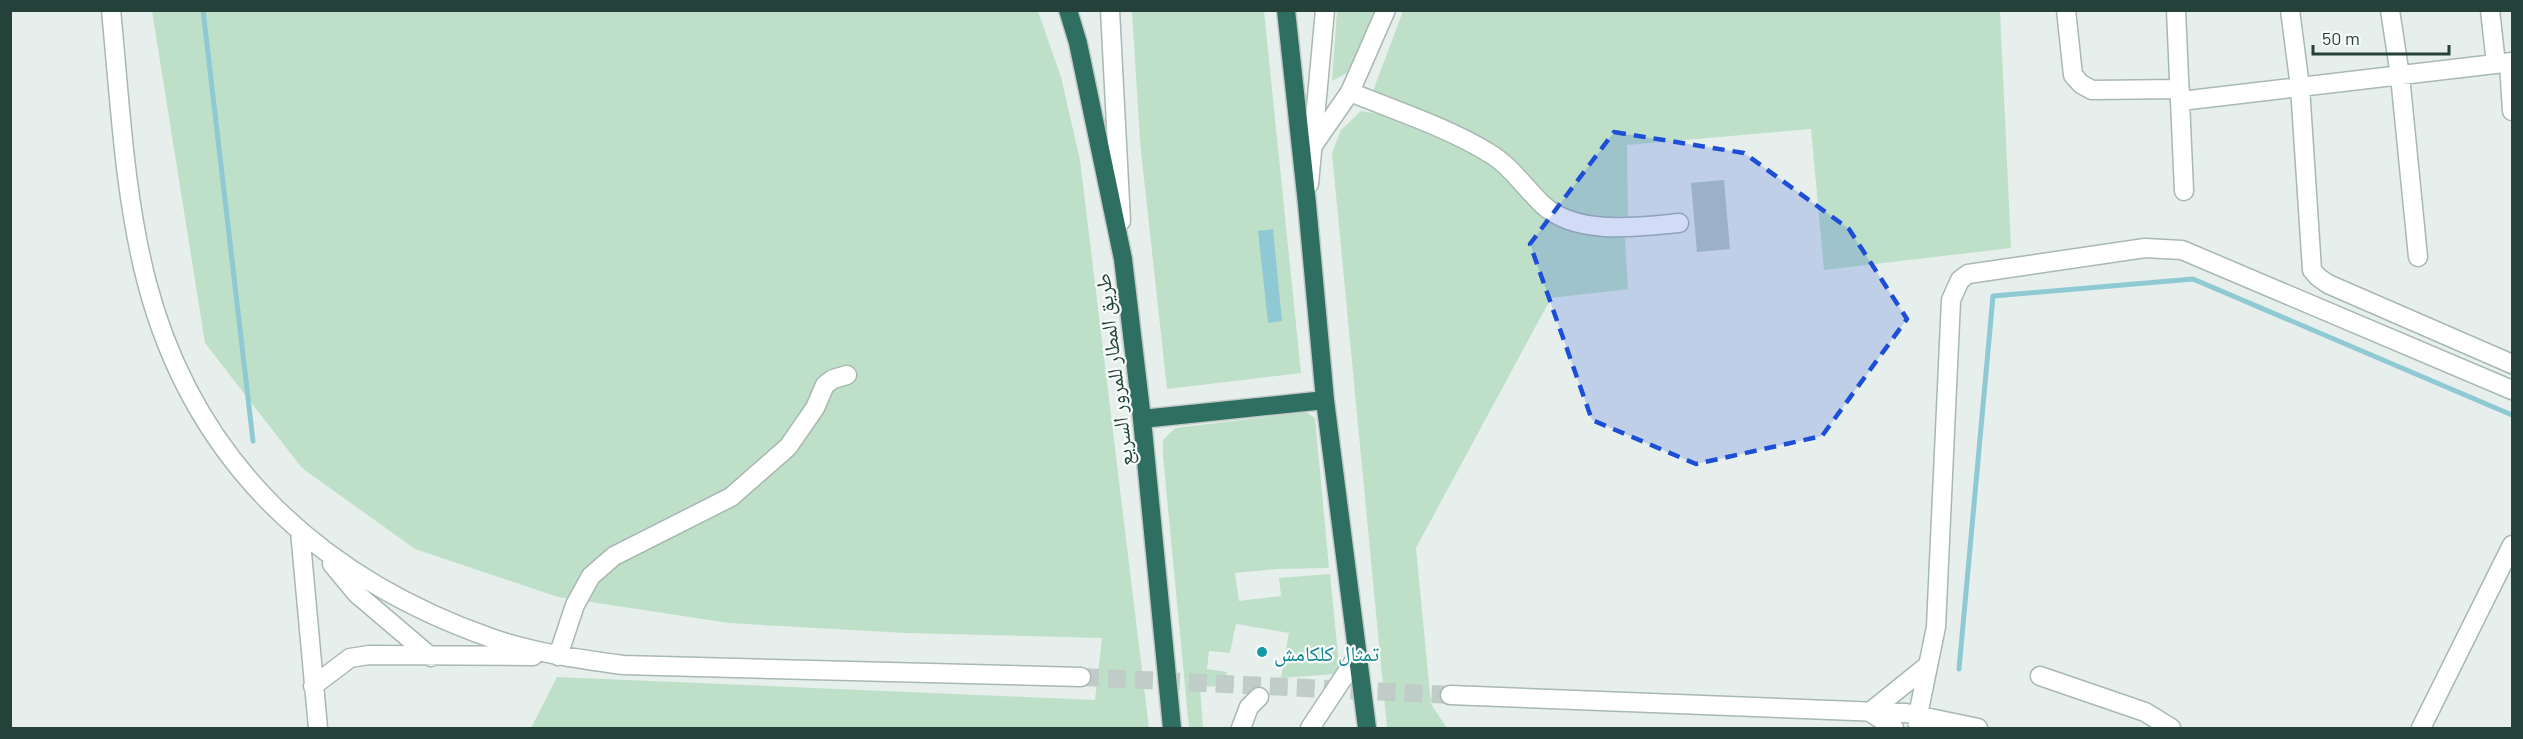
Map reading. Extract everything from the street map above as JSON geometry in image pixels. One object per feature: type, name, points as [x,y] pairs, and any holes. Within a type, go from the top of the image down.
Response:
[{"type":"highway","name":"طريق المطار للمرور السريع","points":[[1068,10],[1078,43],[1123,259],[1142,418],[1172,729]]},
{"type":"highway","points":[[1286,10],[1325,400],[1367,729]]},
{"type":"highway","points":[[1142,418],[1325,400]]},
{"type":"street","points":[[111,10],[130,191],[147,283],[175,367],[210,430],[246,480],[321,550],[357,594],[431,657]]},
{"type":"street","points":[[1110,10],[1123,259]]},
{"type":"street","points":[[1307,204],[1325,10]]},
{"type":"street","points":[[1313,146],[1350,92],[1386,10]]},
{"type":"street","points":[[2066,10],[2073,75],[2081,84],[2092,90],[2180,95],[2300,87],[2506,63]]},
{"type":"street","points":[[2176,10],[2184,191]]},
{"type":"street","points":[[2290,10],[2300,87],[2313,270],[2328,284],[2512,364]]},
{"type":"street","points":[[2390,10],[2400,76],[2418,257]]},
{"type":"street","points":[[2490,10],[2506,63],[2512,111]]},
{"type":"street","points":[[1350,92],[1418,119],[1490,153],[1544,207],[1568,219],[1587,225],[1629,228],[1679,223]]},
{"type":"street","points":[[1918,722],[1936,627],[1951,300],[1960,280],[1968,274],[2145,248],[2182,250],[2512,390]]},
{"type":"street","points":[[558,656],[575,605],[591,576],[614,556],[731,497],[788,447],[815,408],[825,385],[832,379],[847,375]]},
{"type":"street","points":[[300,531],[318,729]]},
{"type":"street","points":[[2421,729],[2512,545]]},
{"type":"street","points":[[321,550],[378,587],[441,618],[493,639],[558,656],[624,665],[1081,677]]},
{"type":"street","points":[[314,686],[351,658],[369,656],[558,656]]},
{"type":"street","points":[[1310,729],[1358,657]]},
{"type":"street","points":[[1870,712],[1927,666]]},
{"type":"street","points":[[2040,676],[2145,712],[2171,729]]},
{"type":"street","points":[[1450,694],[1870,712],[1918,722],[1978,729]]},
{"type":"street","points":[[1241,729],[1249,707],[1259,697]]},
{"type":"street","points":[[1870,712],[1894,729]]},
{"type":"highlighted area","points":[[1614,132],[1744,153],[1849,229],[1907,319],[1822,436],[1696,464],[1592,420],[1530,244]]},
{"type":"green space","points":[[152,11],[1038,11],[1061,77],[1080,160],[1149,728],[531,728],[557,677],[1095,700],[1102,638],[905,633],[729,623],[558,597],[415,549],[302,468],[205,343]]},
{"type":"green space","points":[[1132,11],[1264,11],[1301,373],[1167,389],[1140,142]]},
{"type":"green space","points":[[1337,11],[1376,11],[1347,73],[1332,81]]},
{"type":"green space","points":[[1403,11],[2000,11],[2011,248],[1824,270],[1811,129],[1627,145],[1628,216],[1579,214],[1551,204],[1498,149],[1373,91]]},
{"type":"green space","points":[[1361,111],[1390,116],[1461,148],[1505,174],[1579,231],[1625,238],[1628,289],[1551,298],[1416,548],[1431,704],[1447,728],[1387,728],[1332,153],[1341,130]]},
{"type":"green space","points":[[1306,412],[1315,418],[1329,568],[1235,573],[1239,601],[1281,596],[1279,578],[1330,574],[1339,665],[1336,674],[1281,678],[1289,633],[1236,624],[1230,653],[1209,651],[1207,669],[1227,672],[1224,686],[1200,687],[1203,728],[1189,728],[1163,440],[1175,428]]},
{"type":"water","points":[[1273,229],[1282,321],[1268,323],[1258,231]]},
{"type":"building","points":[[1724,180],[1730,249],[1697,252],[1691,183]]},
{"type":"waterway","points":[[203,10],[253,441]]},
{"type":"waterway","points":[[1959,669],[1993,296],[2193,279],[2512,415]]},
{"type":"tunnel","points":[[1081,677],[1450,695]]},
{"type":"place","name":"تمثال كلكامش","points":[[1262,652]]}]
